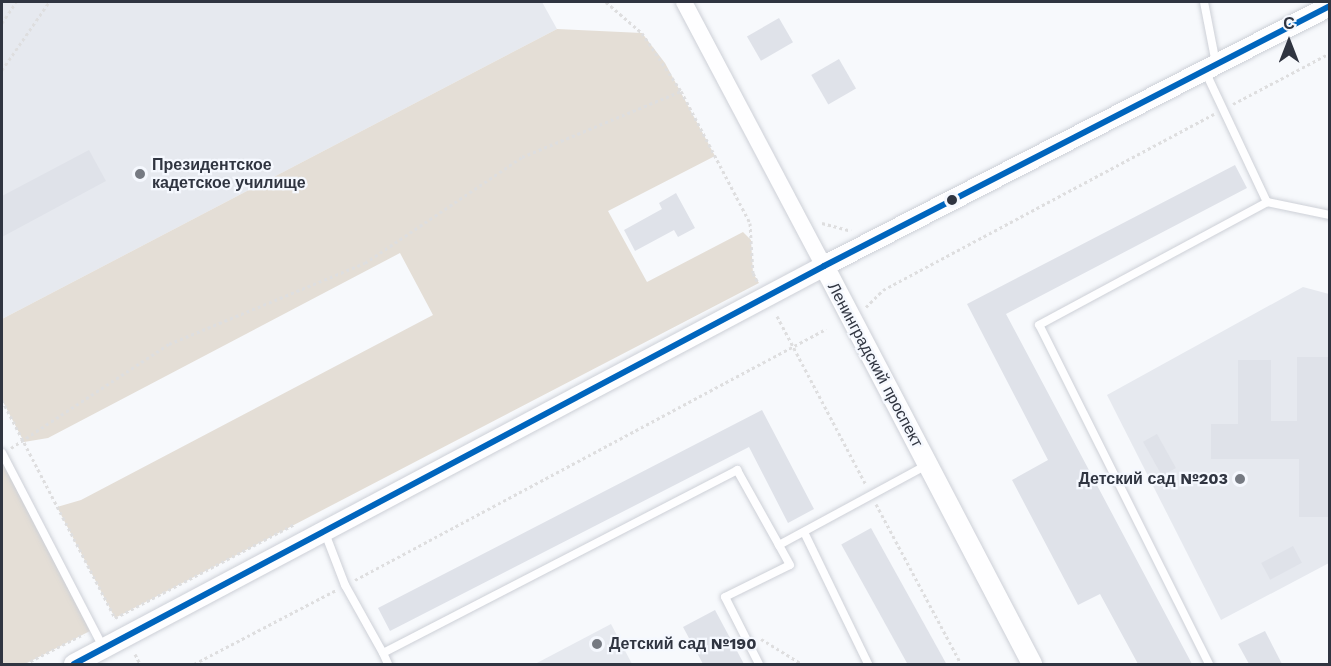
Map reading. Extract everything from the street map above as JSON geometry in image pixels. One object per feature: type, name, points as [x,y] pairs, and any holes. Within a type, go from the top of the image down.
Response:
[{"type":"street","name":"Ленинградский проспект","points":[[684,2],[1032,664]]},
{"type":"street","points":[[74,664],[325,533],[824,266],[1329,6]]},
{"type":"lane","points":[[1204,2],[1210,67],[1221,110],[1267,202]]},
{"type":"lane","points":[[1209,664],[1039,326],[1267,202],[1329,215]]},
{"type":"lane","points":[[2,453],[104,649]]},
{"type":"lane","points":[[779,545],[927,465]]},
{"type":"lane","points":[[383,653],[736,470],[790,565],[725,597],[759,664]]},
{"type":"lane","points":[[804,532],[868,664]]},
{"type":"lane","points":[[325,533],[345,585],[388,664]]},
{"type":"path","points":[[2,23],[16,2]]},
{"type":"path","points":[[2,70],[49,2]]},
{"type":"path","points":[[606,2],[642,33],[681,91],[750,223],[753,273],[759,283]]},
{"type":"path","points":[[864,310],[883,290],[1329,53]]},
{"type":"path","points":[[2,453],[24,442],[169,344],[365,263],[522,157],[681,91]]},
{"type":"path","points":[[822,223],[853,232]]},
{"type":"path","points":[[777,316],[792,346]]},
{"type":"path","points":[[194,664],[825,329]]},
{"type":"path","points":[[2,400],[116,618]]},
{"type":"path","points":[[737,623],[802,664]]},
{"type":"path","points":[[25,664],[84,634]]},
{"type":"path","points":[[135,654],[140,664]]},
{"type":"shaded area","name":"Президентское кадетское училище","points":[[2,2],[542,2],[557,29],[2,319]]},
{"type":"shaded area","points":[[557,29],[642,33],[665,63],[715,156],[608,211],[647,282],[743,232],[751,240],[753,273],[759,283],[115,618],[57,507],[81,500],[433,315],[400,253],[48,438],[24,442],[2,400],[2,319]]},
{"type":"shaded area","name":"Детский сад №203","points":[[1303,287],[1329,294],[1329,563],[1221,620],[1107,395]]},
{"type":"shaded area","points":[[2,453],[94,629],[25,664],[2,664]]},
{"type":"shaded area","name":"Детский сад №190","points":[[611,624],[632,664],[535,664]]},
{"type":"building","points":[[779,18],[793,42],[761,61],[747,36]]},
{"type":"building","points":[[839,59],[856,88],[828,104],[811,75]]},
{"type":"building","points":[[89,150],[106,181],[2,237],[2,196]]},
{"type":"building","points":[[1235,165],[1247,188],[1006,314],[1192,664],[1138,664],[1100,594],[1078,605],[1012,480],[1048,460],[967,304]]},
{"type":"building","points":[[676,193],[695,228],[678,237],[674,230],[635,251],[624,230],[662,209],[659,203]]},
{"type":"building","points":[[1297,357],[1329,357],[1329,517],[1299,517],[1299,459],[1211,459],[1211,424],[1238,424],[1238,360],[1271,360],[1271,421],[1297,421]]},
{"type":"building","points":[[762,410],[814,509],[788,523],[749,447],[390,631],[378,608]]},
{"type":"building","points":[[1157,434],[1176,468],[1162,476],[1143,442]]},
{"type":"building","points":[[871,528],[946,664],[908,664],[841,544]]},
{"type":"building","points":[[1293,546],[1302,563],[1270,580],[1261,563]]},
{"type":"building","points":[[715,610],[744,664],[703,664],[683,627]]},
{"type":"building","points":[[1265,631],[1282,664],[1249,664],[1238,644]]},
{"type":"transit line","points":[[74,664],[824,266],[1330,6]]},
{"type":"place","name":"Президентское кадетское училище","points":[[140,174]]},
{"type":"place","name":"Детский сад №203","points":[[1240,479]]},
{"type":"place","name":"Детский сад №190","points":[[597,644]]}]
